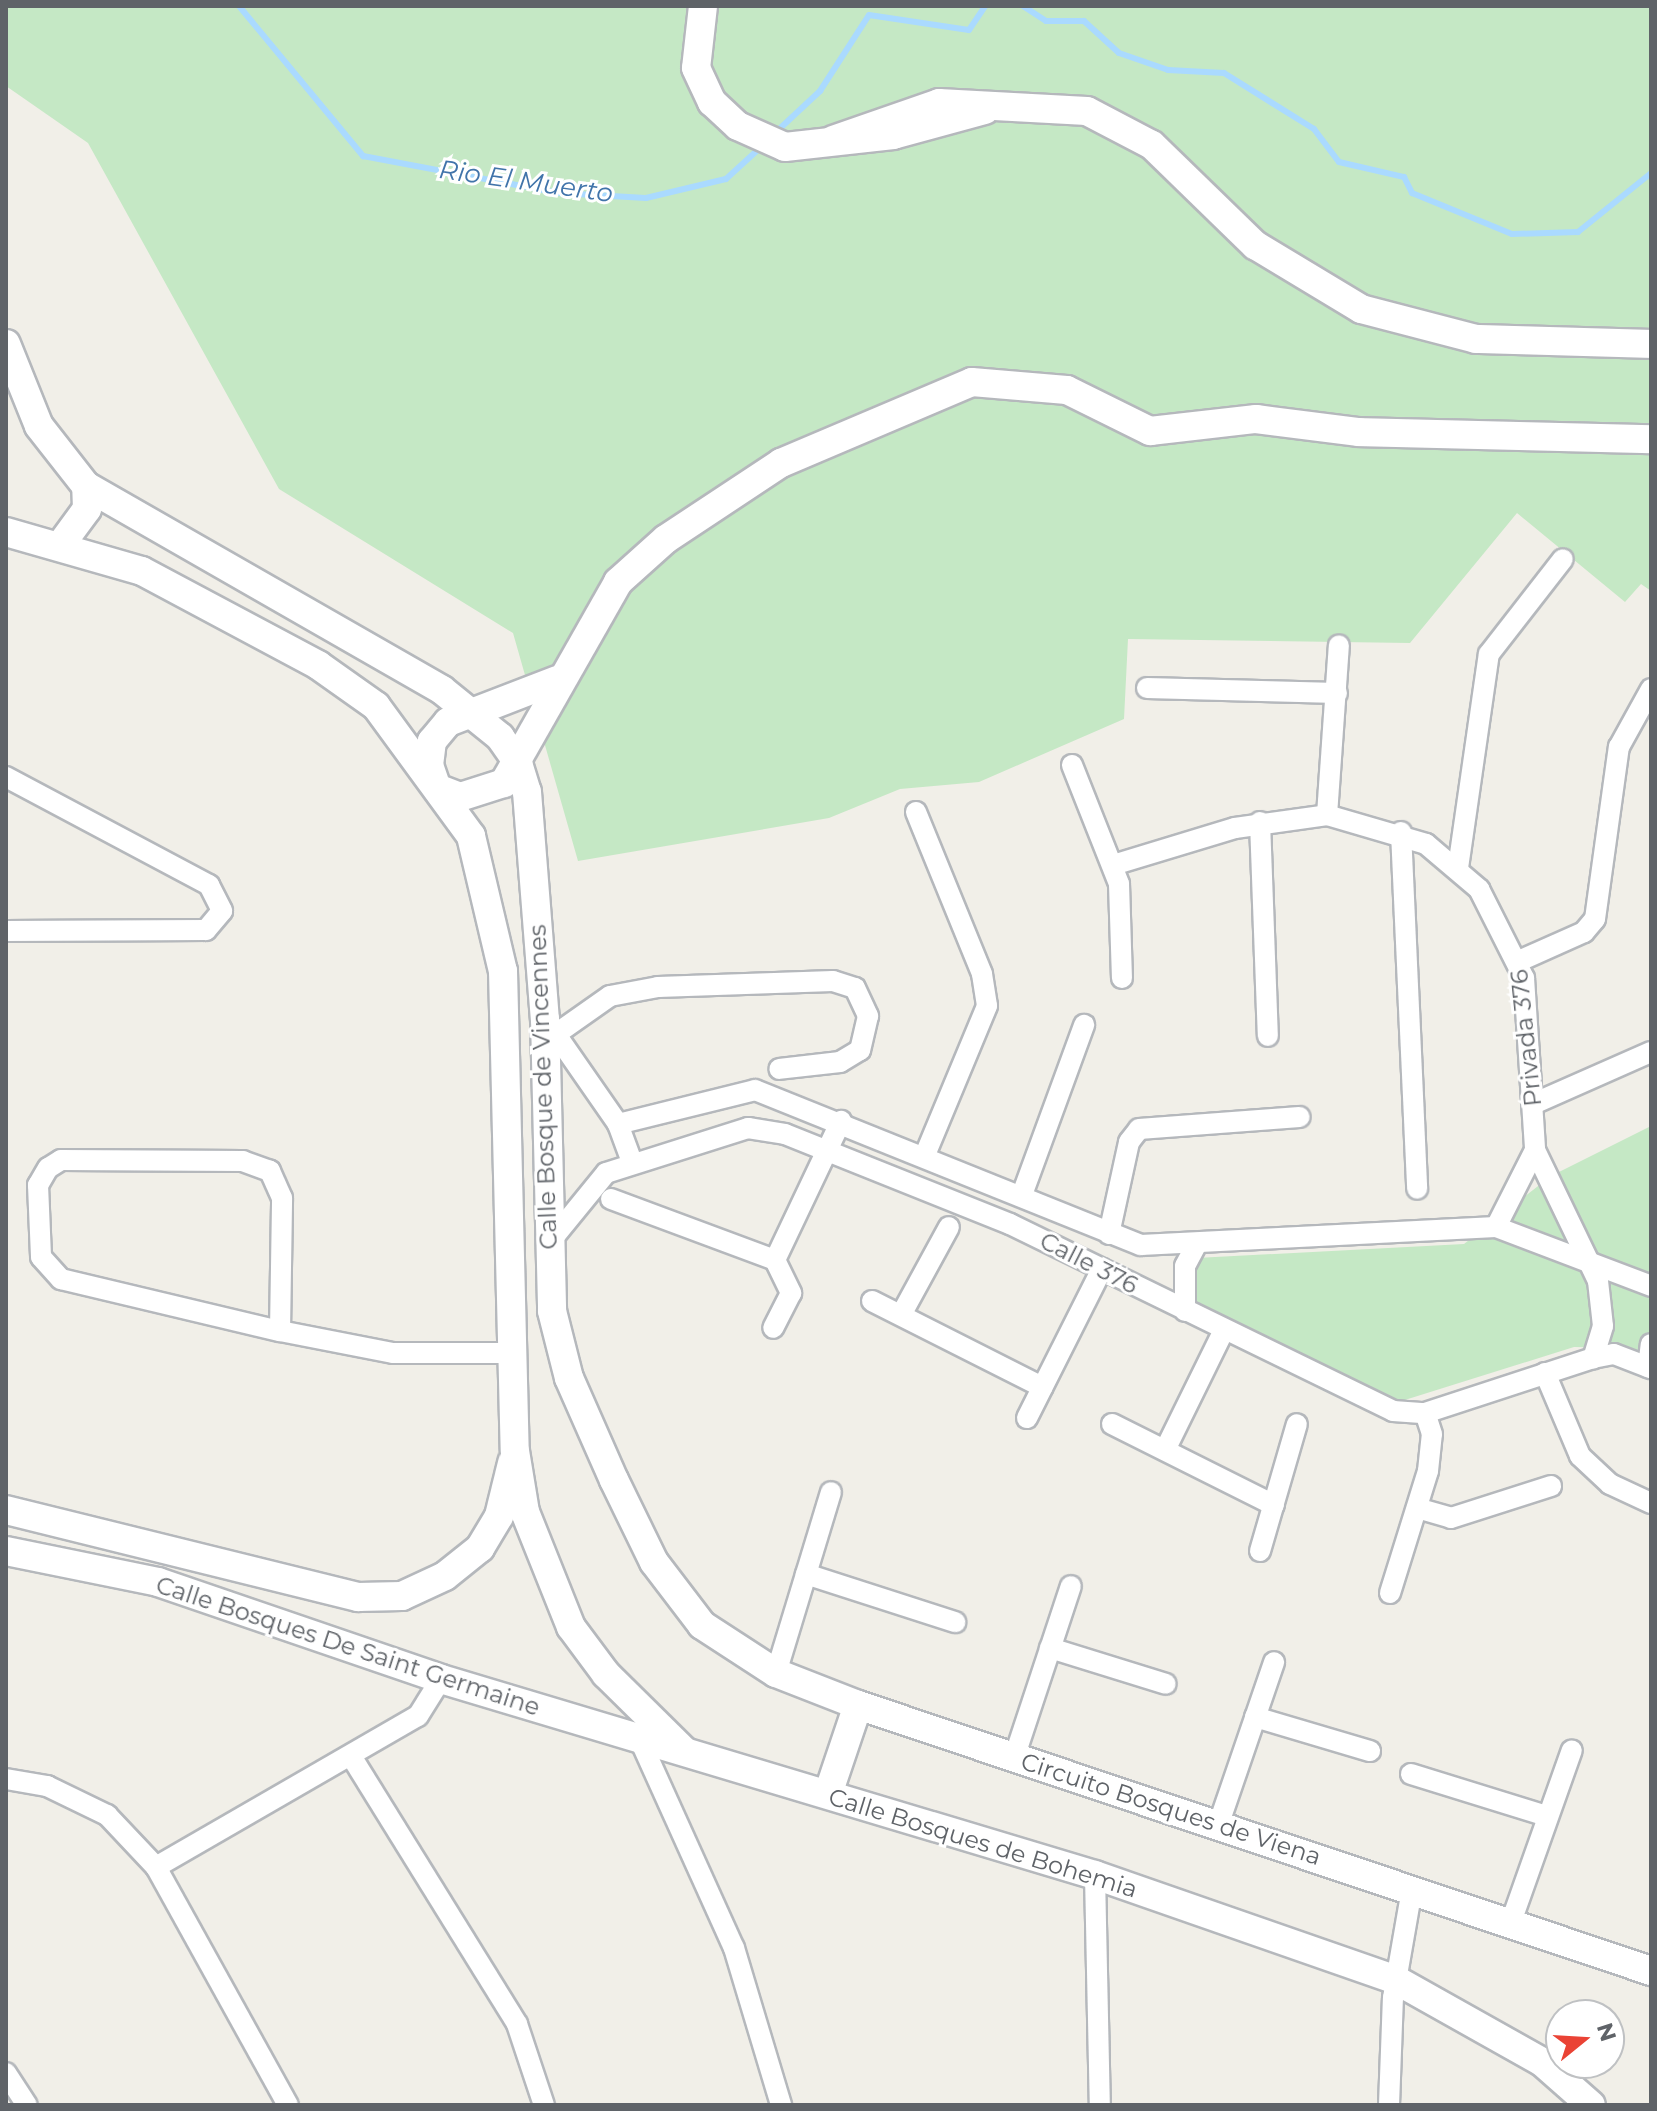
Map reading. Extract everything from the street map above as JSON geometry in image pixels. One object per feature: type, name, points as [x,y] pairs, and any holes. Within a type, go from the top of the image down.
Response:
[{"type":"main road","points":[[703,6],[696,68],[712,102],[738,126],[785,147],[940,125],[1008,101],[1087,111],[1118,124],[1152,145],[1255,245],[1361,309],[1476,339],[1651,344]]},
{"type":"main road","name":"Calle Bosque de Vincennes","points":[[6,344],[39,426],[86,486],[442,690],[471,713],[518,763],[527,792],[551,1027],[548,1244],[552,1311],[569,1378],[654,1562],[702,1625]]},
{"type":"main road","points":[[557,680],[448,722],[432,741],[429,765],[437,788],[483,795],[518,763],[557,680],[618,582],[716,500],[821,445],[972,382],[1067,390],[1150,431],[1256,419],[1373,433],[1651,439]]},
{"type":"main road","points":[[62,543],[87,509],[86,486]]},
{"type":"main road","name":"Calle Bosque de Vincennes","points":[[6,532],[62,543],[142,571],[318,665],[376,706],[471,836],[503,971],[515,1451]]},
{"type":"main road","name":"Calle Bosques De Saint Germaine","points":[[6,1510],[358,1597],[402,1596],[445,1576],[480,1548],[499,1516],[515,1451]]},
{"type":"main road","name":"Calle Bosques de Bohemia","points":[[515,1451],[543,1572],[571,1627],[606,1674],[687,1753],[1095,1875],[1396,1980],[1542,2062],[1591,2105]]},
{"type":"main road","name":"Calle Bosques De Saint Germaine","points":[[6,1551],[158,1582],[441,1679],[687,1753]]},
{"type":"main road","name":"Circuito Bosques de Viena","points":[[702,1625],[776,1673],[858,1705],[1219,1823],[1651,1971]]},
{"type":"main road","points":[[828,1794],[858,1705]]},
{"type":"street","points":[[1458,868],[1489,654],[1563,559]]},
{"type":"street","points":[[1327,815],[1339,645]]},
{"type":"street","points":[[1147,688],[1337,693]]},
{"type":"street","points":[[1519,961],[1584,932],[1595,919],[1619,747],[1651,689]]},
{"type":"street","points":[[1072,765],[1113,865],[1122,978]]},
{"type":"street","points":[[6,777],[209,885],[222,911],[206,930],[6,931]]},
{"type":"street","points":[[916,812],[982,974],[987,1006],[925,1155]]},
{"type":"street","name":"Privada 376","points":[[1113,865],[1260,822],[1327,815],[1401,832],[1458,868],[1500,919],[1519,961],[1535,1150]]},
{"type":"street","points":[[1260,822],[1268,1036]]},
{"type":"street","points":[[1401,832],[1417,1189]]},
{"type":"street","points":[[632,1162],[618,1124],[551,1027],[610,996],[658,987],[833,981],[855,988],[868,1016],[860,1050],[840,1062],[779,1069]]},
{"type":"street","points":[[1023,1192],[1084,1025]]},
{"type":"street","points":[[1533,1104],[1651,1052]]},
{"type":"street","name":"Calle 376","points":[[618,1124],[755,1090],[1023,1192],[1109,1234],[1141,1245],[1196,1245],[1496,1227],[1584,1255],[1651,1286]]},
{"type":"street","points":[[1109,1234],[1129,1142],[1139,1129],[1300,1117]]},
{"type":"street","points":[[775,1260],[841,1121]]},
{"type":"street","name":"Calle 376","points":[[548,1244],[602,1175],[632,1162],[748,1128],[828,1150],[1102,1269],[1364,1401],[1425,1413],[1593,1358],[1614,1354],[1650,1367]]},
{"type":"street","points":[[1496,1227],[1535,1150]]},
{"type":"street","points":[[1535,1150],[1584,1255],[1603,1305],[1593,1358]]},
{"type":"street","points":[[280,1331],[282,1198],[270,1171],[243,1161],[61,1160],[48,1168],[38,1185],[41,1257],[48,1269],[280,1331],[393,1353],[511,1353]]},
{"type":"street","points":[[611,1199],[775,1260],[791,1293],[773,1328]]},
{"type":"street","points":[[901,1315],[949,1227]]},
{"type":"street","points":[[1185,1311],[1185,1266],[1196,1245]]},
{"type":"street","points":[[1027,1418],[1102,1269]]},
{"type":"street","points":[[872,1301],[1042,1387]]},
{"type":"street","points":[[1165,1450],[1223,1332]]},
{"type":"street","points":[[1650,1367],[1651,1344]]},
{"type":"street","points":[[1545,1373],[1580,1456],[1610,1484],[1651,1503]]},
{"type":"street","points":[[1390,1593],[1417,1508],[1432,1434],[1425,1413]]},
{"type":"street","points":[[1112,1424],[1274,1505]]},
{"type":"street","points":[[1260,1551],[1297,1424]]},
{"type":"street","points":[[1417,1508],[1451,1518],[1551,1486]]},
{"type":"street","points":[[776,1673],[831,1492]]},
{"type":"street","points":[[806,1574],[955,1622]]},
{"type":"street","points":[[1014,1758],[1071,1586]]},
{"type":"street","points":[[1050,1648],[1166,1684]]},
{"type":"street","points":[[1219,1823],[1274,1662]]},
{"type":"street","points":[[156,1867],[418,1716],[441,1679]]},
{"type":"street","points":[[1255,1717],[1370,1751]]},
{"type":"street","points":[[640,1740],[734,1948],[781,2105]]},
{"type":"street","points":[[1511,1922],[1572,1750]]},
{"type":"street","points":[[351,1756],[517,2024],[544,2105]]},
{"type":"street","points":[[1411,1774],[1547,1816]]},
{"type":"street","points":[[6,1779],[47,1786],[107,1815],[156,1867],[288,2105]]},
{"type":"street","points":[[1095,1875],[1100,2105]]},
{"type":"street","points":[[1389,2105],[1396,1980],[1412,1889]]},
{"type":"street","points":[[6,2073],[27,2105]]},
{"type":"green space","points":[[6,6],[1651,6],[1651,591],[1641,584],[1625,602],[1517,513],[1410,643],[1128,639],[1124,719],[979,782],[900,789],[829,818],[578,861],[513,633],[279,489],[88,143],[6,86]]},
{"type":"green space","points":[[1651,1126],[1651,1363],[1624,1348],[1574,1347],[1392,1404],[1184,1295],[1196,1258],[1464,1244],[1551,1176]]},
{"type":"waterway","name":"Rio El Muerto","points":[[239,6],[363,156],[559,193],[646,198],[726,179],[761,147]]},
{"type":"waterway","name":"Rio El Muerto","points":[[775,133],[820,91],[869,15],[969,30],[985,6]]},
{"type":"waterway","name":"Rio El Muerto","points":[[1023,6],[1046,21],[1084,21],[1119,53],[1168,70],[1224,73],[1314,129],[1339,162],[1404,177],[1412,193],[1512,234],[1578,232],[1651,173]]}]
